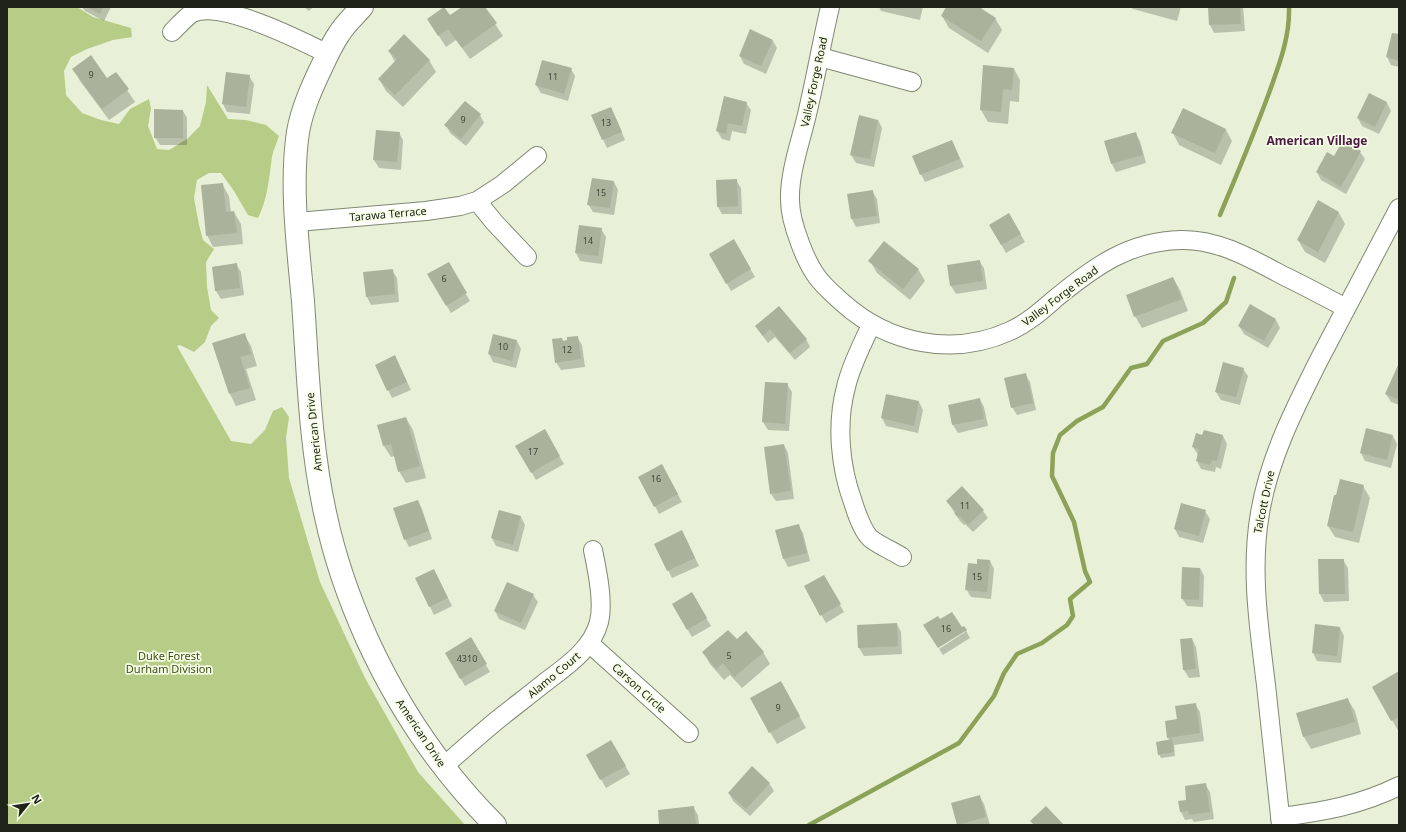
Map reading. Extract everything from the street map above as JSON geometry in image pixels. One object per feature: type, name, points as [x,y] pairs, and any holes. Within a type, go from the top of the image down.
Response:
[{"type":"street","name":"American Drive","points":[[362,7],[338,34],[309,95],[299,131],[294,168],[314,443],[326,518],[345,584],[366,638],[393,691],[443,767],[495,825]]},
{"type":"street","name":"Valley Forge Road","points":[[830,7],[820,57],[792,175],[790,203],[795,230],[805,255],[816,275],[852,312],[872,325],[906,339],[928,343],[952,345],[998,336],[1020,326],[1092,270],[1126,251],[1153,243],[1180,240],[1207,243],[1236,252],[1346,308]]},
{"type":"street","points":[[172,32],[193,13],[203,10],[216,10],[245,16],[279,30],[328,54]]},
{"type":"street","points":[[820,57],[912,82]]},
{"type":"street","name":"Tarawa Terrace","points":[[297,222],[426,211],[460,206],[477,201],[503,184],[537,156]]},
{"type":"street","points":[[477,201],[494,222],[527,257]]},
{"type":"street","name":"Talcott Drive","points":[[1280,821],[1258,613],[1255,562],[1259,514],[1272,464],[1304,390],[1399,208]]},
{"type":"street","points":[[872,325],[852,368],[845,388],[841,425],[842,456],[850,494],[863,526],[870,537],[902,557]]},
{"type":"street","name":"Alamo Court","points":[[443,767],[494,722],[571,662],[589,643],[599,622],[600,611],[599,584],[593,550]]},
{"type":"street","name":"Carson Circle","points":[[589,643],[689,733]]},
{"type":"street","points":[[1280,821],[1350,805],[1375,797],[1399,786]]},
{"type":"green space","name":"Duke Forest Durham Division","points":[[7,7],[77,7],[93,17],[131,28],[132,37],[113,40],[87,49],[71,57],[64,71],[66,95],[82,113],[101,120],[119,124],[130,109],[149,99],[151,109],[148,126],[157,149],[169,150],[187,139],[200,126],[206,102],[207,85],[228,119],[246,120],[266,125],[279,136],[273,154],[266,195],[258,218],[248,215],[234,191],[221,173],[209,173],[197,180],[194,198],[199,225],[203,240],[214,249],[206,262],[207,287],[211,310],[219,318],[211,326],[205,342],[194,352],[180,345],[177,346],[231,441],[251,444],[265,430],[273,411],[282,407],[289,417],[286,438],[289,478],[320,582],[365,678],[418,772],[465,825],[7,825]]},
{"type":"building","points":[[87,7],[103,7],[100,14]]},
{"type":"building","points":[[444,7],[450,15],[462,7],[485,7],[497,23],[462,48],[448,29],[438,36],[427,19]]},
{"type":"building","points":[[946,7],[979,7],[996,18],[981,41],[941,16]]},
{"type":"building","points":[[1208,7],[1240,7],[1241,24],[1209,25]]},
{"type":"building","points":[[750,29],[773,40],[761,66],[739,56]]},
{"type":"building","points":[[1392,33],[1399,34],[1399,61],[1386,57]]},
{"type":"building","points":[[404,34],[430,60],[395,95],[378,79],[397,59],[388,51]]},
{"type":"building","points":[[91,55],[107,78],[116,72],[129,89],[102,109],[72,69]]},
{"type":"building","points":[[542,60],[572,68],[564,94],[535,85]]},
{"type":"building","points":[[983,65],[1014,68],[1012,90],[1003,89],[1001,112],[980,110]]},
{"type":"building","points":[[226,72],[250,75],[246,107],[222,104]]},
{"type":"building","points":[[1369,93],[1387,102],[1375,127],[1357,118]]},
{"type":"building","points":[[724,96],[747,102],[742,126],[728,123],[726,134],[716,131]]},
{"type":"building","points":[[465,101],[481,114],[461,139],[444,125]]},
{"type":"building","points":[[611,107],[622,132],[602,140],[591,115]]},
{"type":"building","points":[[1183,108],[1226,129],[1215,153],[1171,133]]},
{"type":"building","points":[[154,109],[183,110],[183,138],[154,138]]},
{"type":"building","points":[[859,115],[878,120],[870,159],[850,155]]},
{"type":"building","points":[[376,130],[400,132],[397,162],[373,160]]},
{"type":"building","points":[[1136,132],[1143,155],[1111,164],[1104,141]]},
{"type":"building","points":[[952,140],[960,159],[920,175],[912,156]]},
{"type":"building","points":[[1343,140],[1361,151],[1341,187],[1316,172],[1327,152],[1334,156]]},
{"type":"building","points":[[592,178],[614,181],[610,208],[587,205]]},
{"type":"building","points":[[737,179],[738,206],[717,207],[716,180]]},
{"type":"building","points":[[223,183],[226,212],[234,211],[237,233],[206,236],[201,185]]},
{"type":"building","points":[[873,190],[877,216],[851,219],[847,194]]},
{"type":"building","points":[[1318,200],[1339,212],[1318,252],[1297,240]]},
{"type":"building","points":[[1009,213],[1021,234],[1001,245],[989,225]]},
{"type":"building","points":[[579,225],[602,228],[598,256],[575,253]]},
{"type":"building","points":[[734,239],[751,269],[726,284],[709,254]]},
{"type":"building","points":[[884,241],[919,269],[903,289],[868,261]]},
{"type":"building","points":[[980,260],[983,281],[950,286],[947,265]]},
{"type":"building","points":[[449,262],[467,293],[446,306],[427,274]]},
{"type":"building","points":[[237,263],[240,288],[215,291],[212,267]]},
{"type":"building","points":[[393,269],[395,294],[366,297],[363,272]]},
{"type":"building","points":[[1173,277],[1182,299],[1134,317],[1126,295]]},
{"type":"building","points":[[1250,304],[1276,319],[1264,341],[1238,326]]},
{"type":"building","points":[[779,306],[807,339],[790,353],[770,329],[763,336],[755,326]]},
{"type":"building","points":[[245,333],[251,354],[240,357],[250,388],[229,394],[212,343]]},
{"type":"building","points":[[493,334],[517,340],[512,361],[488,354]]},
{"type":"building","points":[[578,336],[581,359],[555,363],[552,339],[562,338],[563,341],[567,340],[567,337]]},
{"type":"building","points":[[395,355],[407,382],[387,391],[375,365]]},
{"type":"building","points":[[1223,362],[1244,368],[1236,397],[1215,392]]},
{"type":"building","points":[[1399,365],[1399,400],[1385,394]]},
{"type":"building","points":[[1026,373],[1033,403],[1011,408],[1004,378]]},
{"type":"building","points":[[765,382],[788,383],[785,424],[762,422]]},
{"type":"building","points":[[886,394],[919,401],[914,426],[881,418]]},
{"type":"building","points":[[980,398],[984,419],[952,425],[948,405]]},
{"type":"building","points":[[406,417],[420,466],[398,472],[391,444],[383,446],[377,425]]},
{"type":"building","points":[[1366,428],[1393,435],[1387,460],[1360,453]]},
{"type":"building","points":[[545,429],[560,456],[531,473],[515,446]]},
{"type":"building","points":[[1204,430],[1223,435],[1217,461],[1212,460],[1210,465],[1196,461],[1199,449],[1192,447],[1196,433],[1202,435]]},
{"type":"building","points":[[784,444],[791,491],[770,494],[764,447]]},
{"type":"building","points":[[662,464],[678,494],[654,507],[638,477]]},
{"type":"building","points":[[1340,479],[1364,485],[1353,532],[1327,526],[1334,495],[1336,495]]},
{"type":"building","points":[[962,486],[984,510],[968,525],[960,516],[959,518],[954,513],[956,512],[946,501]]},
{"type":"building","points":[[418,500],[429,531],[404,540],[393,508]]},
{"type":"building","points":[[1181,503],[1206,510],[1199,536],[1174,529]]},
{"type":"building","points":[[499,510],[521,516],[513,545],[491,538]]},
{"type":"building","points":[[799,524],[807,553],[783,559],[775,530]]},
{"type":"building","points":[[682,530],[695,558],[667,571],[654,544]]},
{"type":"building","points":[[977,559],[990,560],[987,592],[965,590],[968,563],[977,564]]},
{"type":"building","points":[[1318,559],[1344,559],[1345,594],[1319,594]]},
{"type":"building","points":[[1182,567],[1200,568],[1199,600],[1181,599]]},
{"type":"building","points":[[434,569],[448,598],[429,607],[415,578]]},
{"type":"building","points":[[824,575],[841,604],[820,616],[804,586]]},
{"type":"building","points":[[507,582],[534,594],[521,623],[494,611]]},
{"type":"building","points":[[692,592],[707,618],[687,630],[672,604]]},
{"type":"building","points":[[952,612],[962,627],[964,626],[967,630],[938,648],[923,625],[938,616],[940,619]]},
{"type":"building","points":[[897,623],[898,646],[858,648],[857,625]]},
{"type":"building","points":[[1315,624],[1340,627],[1337,656],[1312,653]]},
{"type":"building","points":[[728,630],[737,639],[746,631],[764,652],[734,677],[723,663],[716,669],[702,652]]},
{"type":"building","points":[[471,637],[487,664],[460,679],[445,653]]},
{"type":"building","points":[[1192,638],[1196,669],[1183,670],[1180,639]]},
{"type":"building","points":[[1399,671],[1399,717],[1391,721],[1372,687]]},
{"type":"building","points":[[781,681],[800,716],[769,733],[750,698]]},
{"type":"building","points":[[1348,698],[1355,722],[1303,737],[1296,713]]},
{"type":"building","points":[[1196,703],[1200,733],[1167,738],[1165,721],[1177,719],[1175,706]]},
{"type":"building","points":[[1172,739],[1174,752],[1158,755],[1156,742]]},
{"type":"building","points":[[611,740],[626,766],[600,780],[586,755]]},
{"type":"building","points":[[752,766],[770,783],[746,809],[728,793]]},
{"type":"building","points":[[1206,783],[1210,812],[1189,815],[1188,811],[1180,812],[1178,801],[1186,800],[1185,786]]},
{"type":"building","points":[[980,795],[986,817],[957,825],[951,803]]},
{"type":"building","points":[[694,806],[696,825],[659,825],[658,810]]},
{"type":"building","points":[[1046,806],[1064,825],[1034,825],[1030,821]]},
{"type":"waterway","points":[[1220,215],[1257,124],[1283,51],[1288,29],[1289,7]]},
{"type":"waterway","points":[[809,825],[959,743],[994,696],[1004,673],[1017,654],[1042,643],[1067,625],[1073,616],[1070,599],[1090,582],[1085,571],[1074,522],[1052,476],[1053,453],[1060,435],[1077,421],[1103,407],[1131,368],[1147,364],[1163,341],[1203,323],[1226,302],[1234,278]]},
{"type":"district","name":"American Village","points":[[1317,141]]}]
